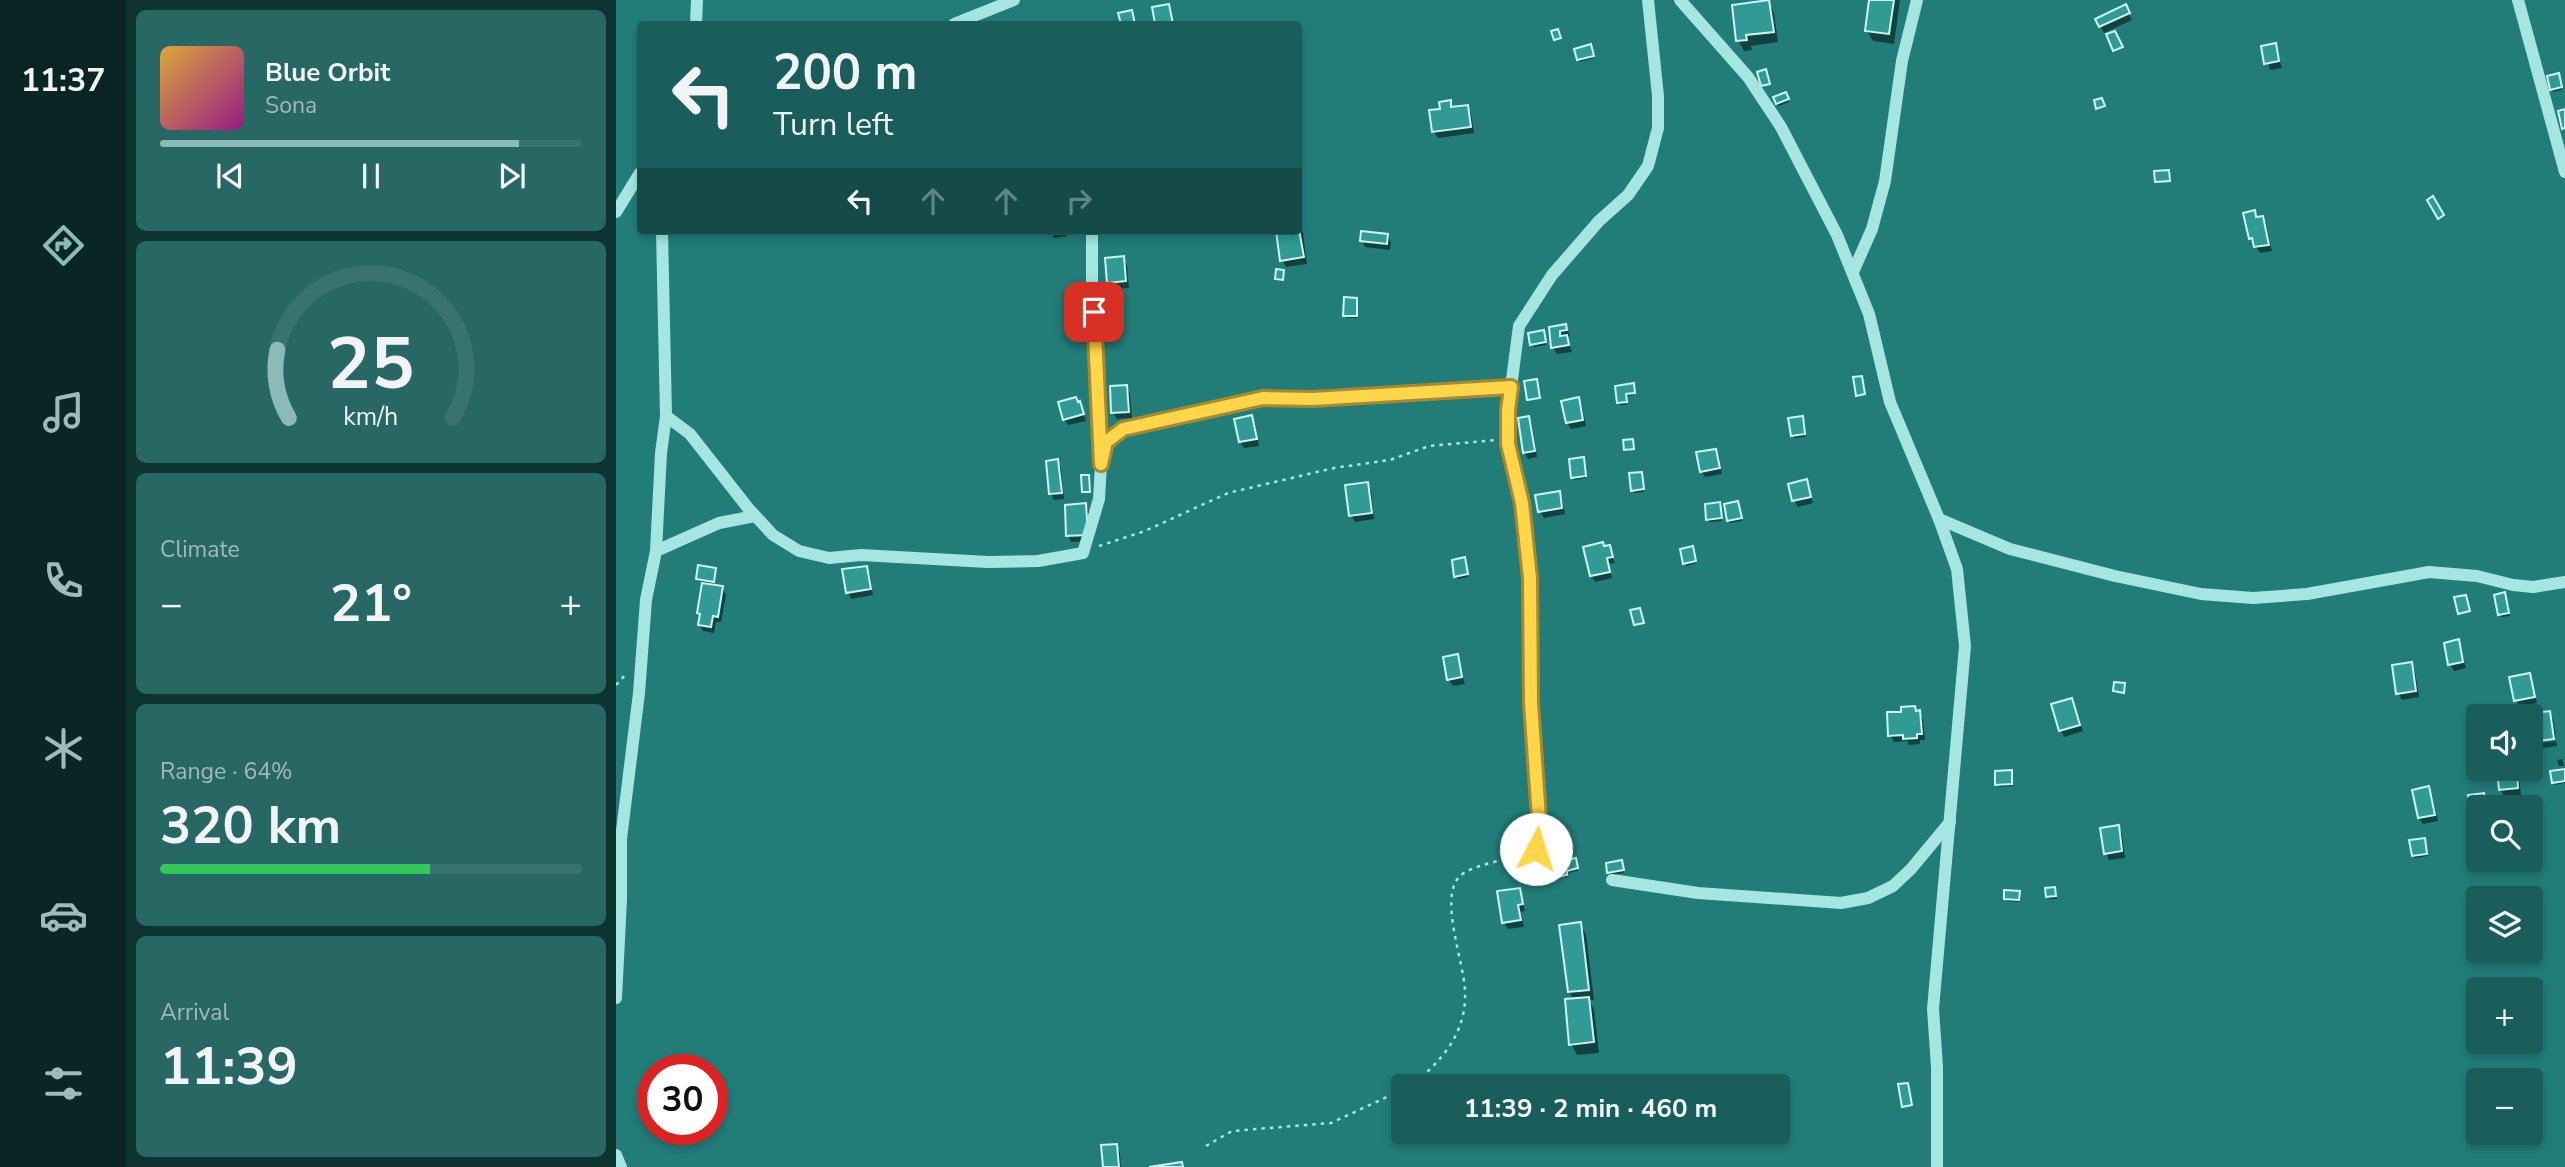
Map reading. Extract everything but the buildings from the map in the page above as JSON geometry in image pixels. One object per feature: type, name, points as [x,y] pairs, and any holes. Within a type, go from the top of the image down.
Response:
[{"type":"street","points":[[696,21],[697,0]]},
{"type":"street","points":[[962,21],[1014,0]]},
{"type":"street","points":[[1536,849],[1539,818],[1531,703],[1530,578],[1522,503],[1508,436],[1508,410],[1519,326],[1578,243],[1628,195],[1648,166],[1658,128],[1658,96],[1648,0]]},
{"type":"street","points":[[1680,0],[1748,77],[1781,127],[1853,272],[1869,314],[1891,402],[1940,519],[1957,569],[1965,646],[1933,1009],[1937,1067],[1937,1167]]},
{"type":"street","points":[[1853,272],[1872,229],[1885,181],[1902,61],[1917,0]]},
{"type":"street","points":[[2518,0],[2565,172]]},
{"type":"street","points":[[616,212],[637,178]]},
{"type":"street","points":[[616,998],[621,839],[639,693],[646,600],[656,551],[661,453],[666,416],[662,235]]},
{"type":"street","points":[[666,416],[690,434],[773,535],[799,551],[829,558],[861,555],[988,562],[1038,561],[1083,553],[1099,499],[1101,464],[1092,235]]},
{"type":"street","points":[[1101,464],[1106,442],[1123,429],[1263,398],[1313,399],[1511,387]]},
{"type":"street","points":[[656,551],[719,523],[755,516]]},
{"type":"street","points":[[1940,519],[2010,549],[2115,576],[2201,594],[2253,598],[2307,594],[2429,572],[2477,576],[2533,587],[2565,582]]},
{"type":"street","points":[[1612,880],[1698,893],[1841,904],[1868,898],[1892,886],[1950,822]]},
{"type":"street","points":[[616,1155],[621,1167]]},
{"type":"path","points":[[1083,553],[1144,531],[1228,493],[1334,468],[1390,460],[1429,446],[1494,440],[1508,436]]},
{"type":"path","points":[[1423,1074],[1436,1064],[1456,1037],[1464,1011],[1465,990],[1454,925],[1452,885],[1461,874],[1536,849]]},
{"type":"path","points":[[1206,1146],[1232,1131],[1331,1123],[1391,1096]]},
{"type":"route","points":[[1094,312],[1101,464],[1106,442],[1123,429],[1240,402],[1263,398],[1313,399],[1511,387],[1508,444],[1522,503],[1530,578],[1531,703],[1539,818],[1536,849]]}]
